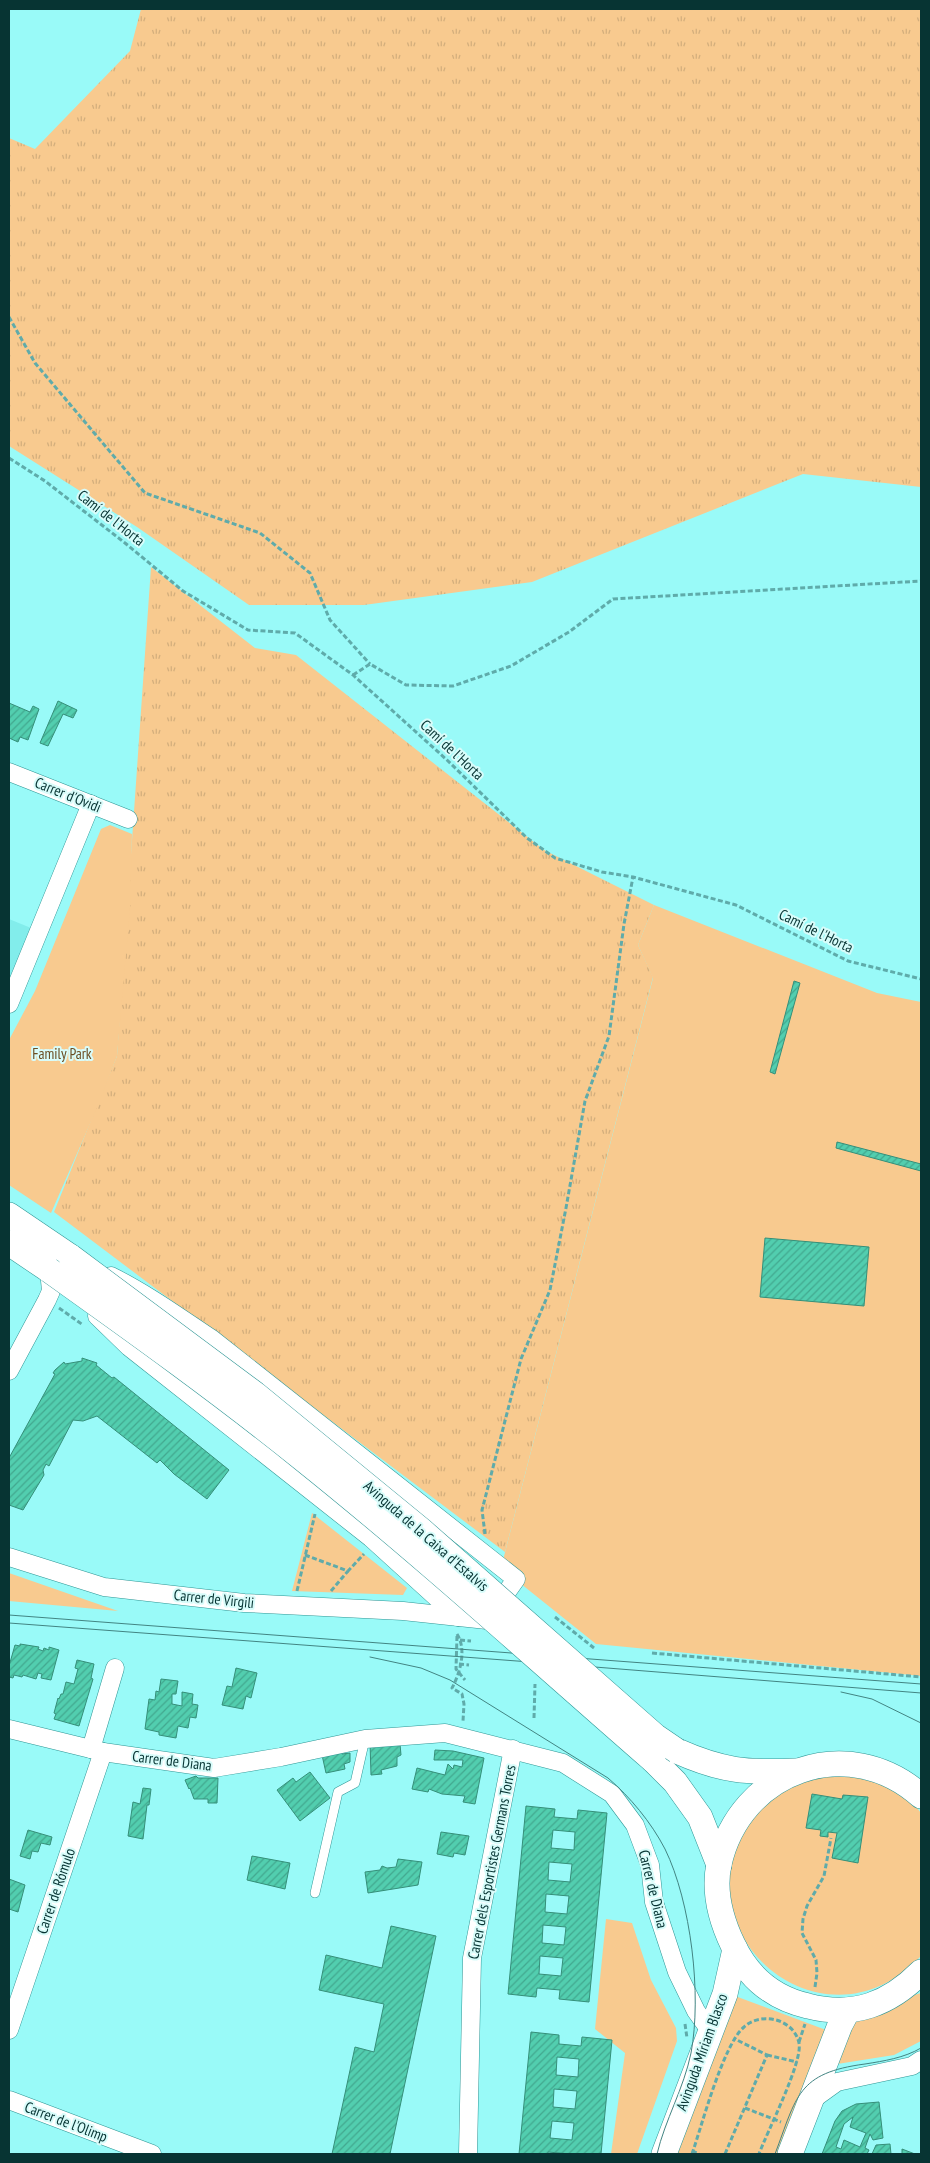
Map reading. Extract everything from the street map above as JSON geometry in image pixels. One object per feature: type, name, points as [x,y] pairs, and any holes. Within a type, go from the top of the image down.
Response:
[{"type":"main road","name":"Avinguda de la Caixa d'Estalvis","points":[[9,1215],[70,1257],[263,1400],[422,1530],[648,1730],[677,1751],[703,1763],[732,1771],[795,1771]]},
{"type":"main road","name":"Avinguda de la Caixa d'Estalvis","points":[[9,1243],[184,1366],[304,1460],[407,1545],[653,1760],[675,1782],[700,1817],[719,1865]]},
{"type":"main road","points":[[921,1796],[891,1775],[872,1767],[853,1763],[830,1763],[795,1771],[758,1795],[740,1815],[728,1837],[719,1865],[717,1882],[720,1911],[735,1949],[753,1977],[775,1994],[811,2007],[848,2010],[875,2004],[910,1988],[921,1972]]},
{"type":"main road","name":"Avinguda Míriam Blasco","points":[[664,2154],[725,1994],[735,1949]]},
{"type":"main road","points":[[790,2154],[840,2024],[848,2010]]},
{"type":"street","name":"Carrer d'Ovidi","points":[[9,772],[128,819]]},
{"type":"street","points":[[9,1004],[91,804]]},
{"type":"street","name":"Avinguda de la Caixa d'Estalvis","points":[[70,1257],[132,1286],[212,1339],[516,1579]]},
{"type":"street","points":[[9,1372],[51,1291],[50,1270]]},
{"type":"street","name":"Avinguda de la Caixa d'Estalvis","points":[[50,1270],[129,1346],[371,1538],[433,1593],[458,1626]]},
{"type":"street","name":"Carrer de Virgili","points":[[9,1557],[104,1588],[244,1603],[423,1613],[458,1626],[487,1620],[516,1579]]},
{"type":"street","points":[[423,1613],[433,1593]]},
{"type":"street","name":"Carrer de Rómulo","points":[[9,2030],[97,1750],[115,1668]]},
{"type":"street","name":"Carrer de Diana","points":[[9,1729],[97,1750],[214,1768],[282,1757],[365,1739],[445,1733],[563,1763],[612,1794],[635,1825],[650,1866],[654,1902],[676,1972],[696,2011],[711,2032]]},
{"type":"street","name":"Carrer dels Esportistes Germans Torres","points":[[468,2154],[472,1958],[513,1749]]},
{"type":"street","points":[[808,2104],[820,2092],[837,2082],[912,2066],[921,2060]]},
{"type":"street","name":"Carrer de l'Olimp","points":[[9,2100],[152,2154]]},
{"type":"lane","points":[[315,1893],[338,1792],[355,1783],[365,1739]]},
{"type":"path","points":[[9,316],[35,363],[145,493],[260,533],[310,573],[330,620],[370,664],[406,685],[454,686],[511,666],[569,632],[613,599],[921,581]]},
{"type":"path","name":"Camí de l'Horta","points":[[9,458],[45,481],[183,591],[248,630],[295,632],[353,675],[447,760],[527,838],[555,858],[602,872],[633,877],[736,905],[848,961],[921,979]]},
{"type":"path","points":[[353,675],[370,664]]},
{"type":"path","points":[[485,1539],[482,1510],[521,1359],[550,1290],[585,1101],[609,1036],[624,924],[633,877]]},
{"type":"path","points":[[296,1591],[315,1513]]},
{"type":"path","points":[[330,1593],[364,1554]]},
{"type":"path","points":[[305,1555],[348,1571]]},
{"type":"path","points":[[555,1617],[594,1648]]},
{"type":"path","points":[[458,1626],[458,1664],[456,1669],[465,1680]]},
{"type":"path","points":[[459,1640],[471,1641]]},
{"type":"path","points":[[652,1653],[921,1677]]},
{"type":"path","points":[[458,1664],[469,1665]]},
{"type":"path","points":[[459,1673],[452,1688],[462,1694],[464,1704],[462,1737]]},
{"type":"path","points":[[534,1718],[535,1683]]},
{"type":"path","points":[[759,2154],[797,2062],[799,2043],[811,2007],[817,1973],[816,1960],[802,1933],[803,1919],[807,1906],[824,1876],[831,1838]]},
{"type":"path","points":[[699,2154],[693,2153],[719,2074],[735,2039],[743,2027],[756,2019],[769,2018],[781,2022],[792,2031],[799,2043]]},
{"type":"path","points":[[685,2023],[687,2040]]},
{"type":"path","points":[[735,2039],[767,2055],[797,2062]]},
{"type":"path","points":[[725,2154],[767,2055]]},
{"type":"path","points":[[745,2108],[774,2118],[798,2131]]},
{"type":"shaded area","points":[[9,919],[31,928],[9,986]]},
{"type":"green space","points":[[141,9],[921,9],[921,487],[803,474],[532,582],[364,605],[249,605],[137,527],[9,446],[9,138],[35,149],[130,51]]},
{"type":"green space","points":[[151,567],[255,648],[296,655],[544,850],[654,905],[638,945],[653,977],[505,1552],[54,1212],[117,1056]]},
{"type":"green space","name":"Family Park","points":[[110,825],[132,834],[130,908],[117,1056],[100,1101],[51,1213],[9,1185],[9,1040],[35,991],[101,829]]},
{"type":"green space","points":[[654,905],[877,993],[921,1002],[921,1676],[596,1644],[501,1568],[653,978],[638,945]]},
{"type":"green space","points":[[312,1513],[407,1588],[403,1595],[292,1591]]},
{"type":"green space","points":[[9,1573],[118,1611],[9,1601]]},
{"type":"green space","points":[[847,1774],[868,1779],[888,1787],[906,1798],[921,1813],[921,1956],[903,1972],[882,1985],[857,1993],[832,1995],[808,1990],[785,1980],[766,1965],[749,1947],[737,1925],[730,1900],[728,1876],[732,1852],[738,1837],[771,1796],[820,1775]]},
{"type":"green space","points":[[606,1919],[632,1923],[651,1980],[676,2028],[677,2041],[637,2154],[611,2154],[625,2053],[595,2029]]},
{"type":"green space","points":[[921,1993],[921,2041],[894,2055],[831,2065],[843,2016]]},
{"type":"green space","points":[[735,1996],[826,2030],[781,2154],[676,2154]]},
{"type":"building","points":[[58,701],[77,710],[73,718],[63,714],[48,746],[40,743]]},
{"type":"building","points":[[9,703],[30,712],[33,706],[39,709],[28,740],[20,737],[18,742],[9,738]]},
{"type":"building","points":[[794,981],[800,983],[775,1074],[770,1072]]},
{"type":"building","points":[[837,1142],[921,1164],[921,1171],[836,1148]]},
{"type":"building","points":[[765,1238],[869,1247],[864,1306],[760,1297]]},
{"type":"building","points":[[82,1358],[97,1363],[96,1365],[112,1378],[114,1377],[229,1470],[207,1499],[174,1474],[160,1460],[157,1463],[97,1416],[83,1421],[73,1420],[49,1466],[46,1464],[43,1470],[44,1475],[23,1510],[9,1505],[9,1458],[55,1374],[53,1373],[55,1370],[64,1362],[65,1364],[82,1361]]},
{"type":"building","points":[[20,1644],[39,1647],[38,1649],[43,1651],[44,1648],[49,1650],[49,1647],[59,1650],[51,1680],[41,1678],[42,1674],[38,1673],[36,1679],[23,1675],[22,1677],[14,1675],[13,1678],[9,1677],[9,1666],[15,1645],[20,1646]]},
{"type":"building","points":[[77,1660],[94,1664],[91,1678],[93,1679],[79,1726],[54,1719],[58,1698],[63,1694],[66,1682],[74,1684],[78,1669],[75,1668]]},
{"type":"building","points":[[236,1668],[257,1673],[251,1698],[246,1696],[243,1709],[222,1705],[227,1686],[232,1687]]},
{"type":"building","points":[[161,1679],[178,1681],[176,1694],[172,1694],[172,1704],[182,1706],[182,1692],[193,1694],[192,1704],[198,1705],[196,1718],[190,1717],[188,1728],[178,1726],[176,1738],[159,1735],[159,1732],[145,1729],[149,1699],[155,1700],[156,1691],[159,1692]]},
{"type":"building","points":[[370,1742],[400,1744],[401,1755],[397,1757],[397,1766],[381,1770],[382,1774],[371,1775]]},
{"type":"building","points":[[435,1750],[453,1751],[484,1758],[475,1804],[463,1802],[465,1796],[442,1794],[429,1789],[428,1792],[412,1789],[417,1768],[445,1775],[448,1764],[453,1769],[454,1765],[462,1767],[463,1760],[434,1760]]},
{"type":"building","points":[[341,1751],[342,1754],[350,1753],[350,1762],[344,1764],[345,1769],[326,1773],[322,1755]]},
{"type":"building","points":[[310,1772],[330,1798],[300,1821],[277,1790],[293,1778],[296,1782]]},
{"type":"building","points":[[196,1776],[198,1778],[218,1778],[217,1803],[208,1803],[208,1799],[194,1799],[185,1780]]},
{"type":"building","points":[[143,1788],[151,1789],[143,1839],[128,1836],[133,1802],[140,1804]]},
{"type":"building","points":[[812,1794],[842,1799],[843,1795],[868,1797],[858,1863],[832,1858],[837,1833],[828,1832],[828,1837],[820,1836],[821,1830],[806,1828]]},
{"type":"building","points":[[526,1806],[555,1809],[554,1817],[577,1819],[578,1810],[607,1813],[589,2002],[559,1999],[560,1990],[537,1988],[536,1997],[508,1994]],"holes":[[[553,1830],[575,1832],[574,1850],[551,1848]],[[549,1862],[572,1864],[570,1882],[548,1880]],[[546,1894],[569,1896],[567,1914],[545,1912]],[[543,1925],[566,1927],[564,1945],[542,1943]],[[540,1956],[563,1958],[561,1976],[539,1974]]]},
{"type":"building","points":[[28,1830],[52,1837],[50,1845],[41,1843],[38,1852],[32,1851],[30,1859],[20,1856]]},
{"type":"building","points":[[441,1832],[469,1836],[465,1855],[454,1853],[453,1857],[437,1854]]},
{"type":"building","points":[[252,1856],[290,1863],[285,1889],[247,1880]]},
{"type":"building","points":[[398,1859],[422,1862],[418,1885],[368,1893],[365,1872],[380,1870],[382,1866],[387,1868],[396,1867]]},
{"type":"building","points":[[9,1879],[25,1885],[18,1912],[9,1909]]},
{"type":"building","points":[[391,1926],[436,1936],[390,2154],[332,2154],[355,2047],[374,2052],[384,2004],[319,1990],[326,1955],[382,1968]]},
{"type":"building","points":[[531,2032],[559,2035],[559,2044],[581,2046],[582,2037],[612,2040],[601,2154],[548,2152],[548,2154],[519,2154]],"holes":[[[557,2057],[579,2059],[578,2077],[556,2075]],[[554,2089],[577,2091],[575,2109],[553,2107]],[[552,2121],[574,2123],[572,2140],[550,2138]]]},
{"type":"building","points":[[879,2102],[883,2138],[873,2140],[870,2134],[865,2148],[869,2150],[867,2154],[822,2154],[835,2121],[842,2111],[856,2104]],"holes":[[[853,2117],[850,2127],[866,2133],[860,2147],[844,2140],[841,2149],[836,2147],[844,2124]]]},
{"type":"building","points":[[890,2144],[891,2154],[872,2154],[876,2145]]},
{"type":"building","points":[[902,2149],[915,2154],[902,2154]]},
{"type":"tram line","points":[[9,1615],[921,1684]]},
{"type":"tram line","points":[[9,1623],[921,1693]]},
{"type":"tram line","points":[[370,1657],[421,1668],[450,1680],[608,1778],[640,1810],[665,1849],[682,1895],[688,1922],[692,1949],[695,2004],[694,2030],[688,2066],[657,2154]]},
{"type":"tram line","points":[[841,1692],[872,1699],[921,1723]]},
{"type":"tram line","points":[[775,2154],[795,2102],[812,2081],[843,2068],[894,2059],[921,2048]]}]
